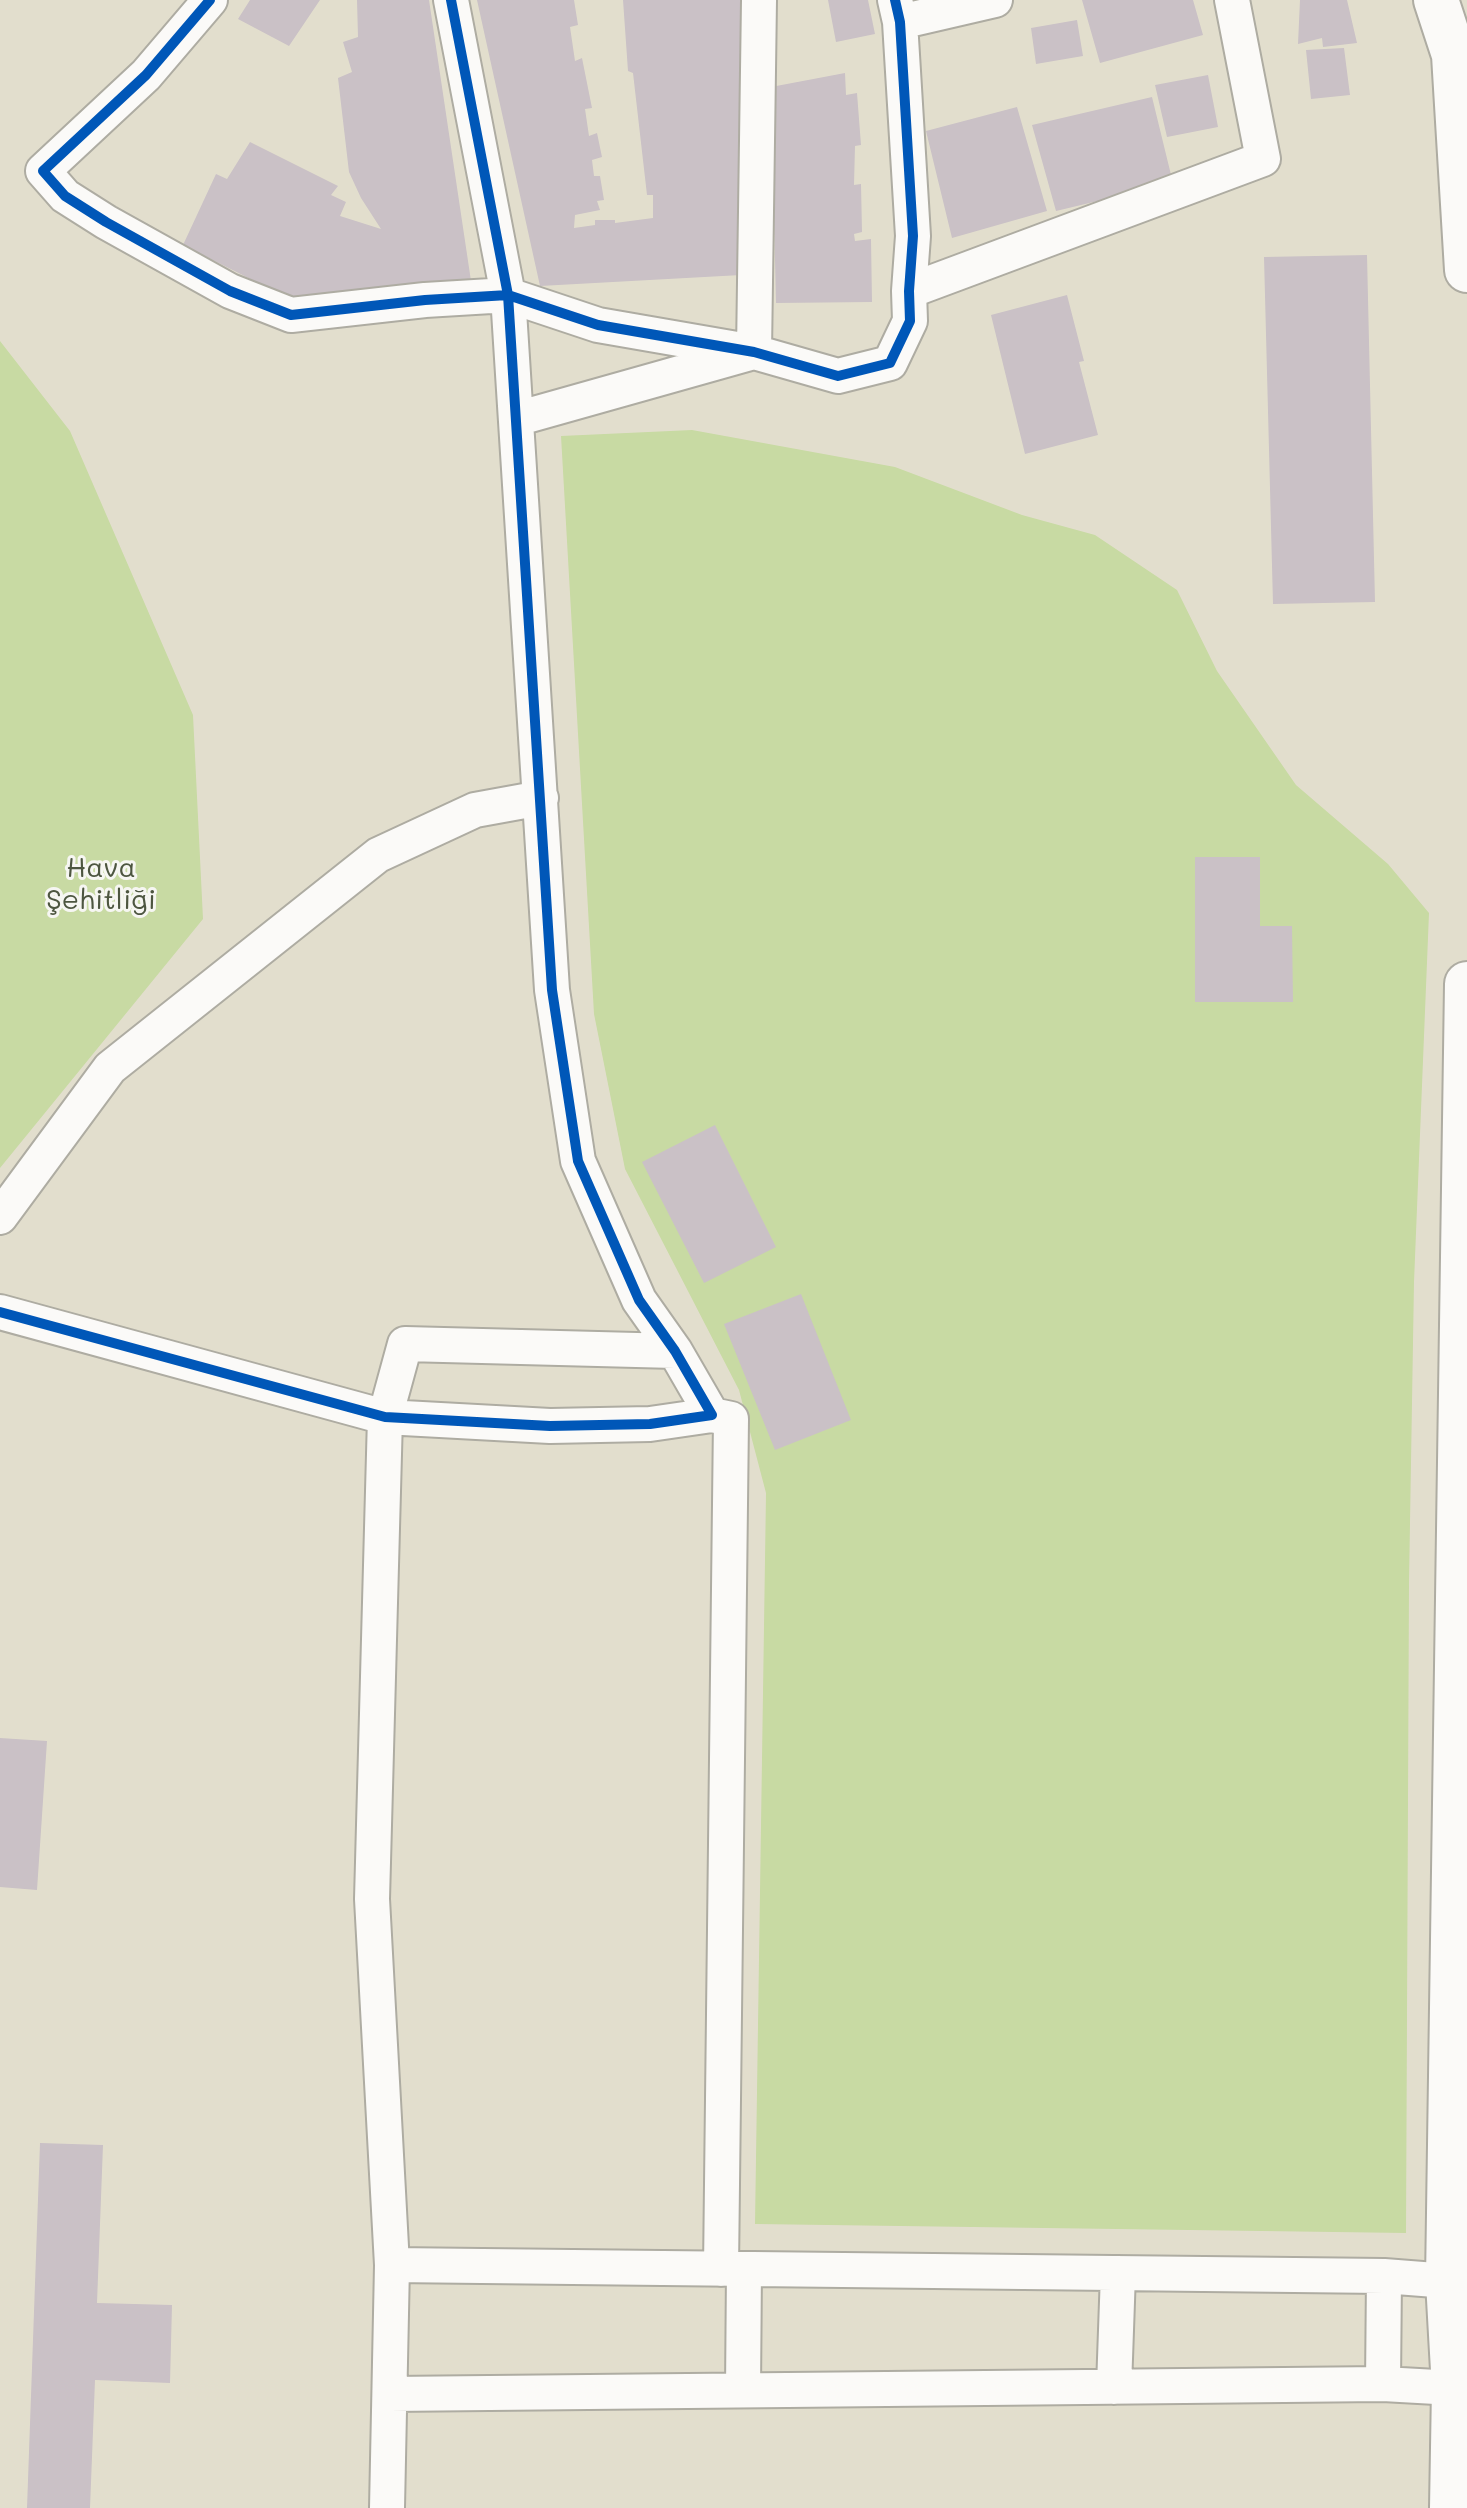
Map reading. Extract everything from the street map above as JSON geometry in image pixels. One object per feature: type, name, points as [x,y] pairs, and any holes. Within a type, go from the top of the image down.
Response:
[{"type":"main road","points":[[1436,0],[1454,55],[1467,270]]},
{"type":"main road","points":[[1452,2508],[1460,2388],[1458,2280],[1467,984]]},
{"type":"street","points":[[210,0],[146,75],[43,171],[65,196],[106,222],[230,291],[291,315],[425,300],[508,295],[598,325],[754,352],[838,376],[890,363],[910,321],[913,236],[897,11],[995,0]]},
{"type":"street","points":[[451,0],[508,295],[552,990],[578,1161],[639,1300],[675,1351],[712,1415]]},
{"type":"street","points":[[754,352],[759,0]]},
{"type":"street","points":[[909,291],[1263,159],[1232,0]]},
{"type":"street","points":[[516,419],[754,352]]},
{"type":"street","points":[[0,1217],[110,1068],[378,855],[475,810],[541,798]]},
{"type":"street","points":[[0,1312],[385,1417],[550,1426],[650,1424],[712,1415],[731,1419],[733,2269],[743,2390]]},
{"type":"street","points":[[387,2508],[392,2265],[372,1899],[385,1417],[405,1344],[675,1351]]},
{"type":"street","points":[[392,2265],[1384,2276],[1458,2280]]},
{"type":"street","points":[[1114,2387],[1118,2273]]},
{"type":"street","points":[[1383,2384],[1384,2276]]},
{"type":"street","points":[[390,2394],[1383,2384],[1460,2388]]},
{"type":"green space","name":"Hava Şehitliği","points":[[0,341],[70,431],[193,715],[203,919],[0,1168]]},
{"type":"green space","points":[[692,430],[895,467],[1022,515],[1095,535],[1177,590],[1217,671],[1296,785],[1388,864],[1429,913],[1414,1282],[1409,1583],[1406,2233],[755,2224],[766,1493],[739,1390],[625,1169],[594,1014],[561,436]]},
{"type":"building","points":[[250,0],[320,0],[289,46],[238,19]]},
{"type":"building","points":[[357,0],[429,0],[471,281],[320,295],[298,303],[183,245],[216,174],[227,179],[250,142],[338,186],[331,195],[346,202],[340,216],[381,229],[349,172],[338,78],[352,72],[343,42],[358,37]]},
{"type":"building","points":[[477,0],[574,0],[578,25],[570,27],[575,61],[582,58],[592,108],[585,109],[589,136],[597,133],[602,157],[592,160],[594,176],[600,176],[604,200],[597,201],[600,210],[575,215],[574,228],[595,225],[595,220],[615,220],[615,223],[653,218],[653,195],[647,195],[633,73],[628,71],[623,0],[742,0],[741,275],[540,286]]},
{"type":"building","points":[[828,0],[868,0],[875,34],[836,42]]},
{"type":"building","points":[[1082,0],[1193,0],[1203,35],[1100,63]]},
{"type":"building","points":[[1300,0],[1347,0],[1357,43],[1323,47],[1322,38],[1298,44]]},
{"type":"building","points":[[1077,20],[1083,56],[1036,64],[1031,28]]},
{"type":"building","points":[[1344,48],[1350,95],[1311,99],[1306,50]]},
{"type":"building","points":[[845,73],[846,95],[857,93],[861,145],[855,146],[854,185],[861,184],[862,232],[854,234],[855,241],[871,239],[872,302],[776,303],[771,87]]},
{"type":"building","points":[[1208,75],[1218,127],[1167,137],[1155,85]]},
{"type":"building","points":[[1152,97],[1173,183],[1056,211],[1032,125]]},
{"type":"building","points":[[1017,107],[1047,211],[952,238],[926,131]]},
{"type":"building","points":[[1367,255],[1375,602],[1273,604],[1264,257]]},
{"type":"building","points":[[1067,295],[1084,361],[1079,362],[1098,435],[1025,454],[991,315]]},
{"type":"building","points":[[1195,857],[1260,857],[1260,926],[1292,926],[1293,1002],[1195,1002]]},
{"type":"building","points":[[715,1125],[776,1247],[704,1283],[642,1162]]},
{"type":"building","points":[[801,1294],[851,1420],[775,1450],[724,1324]]},
{"type":"building","points":[[0,1738],[47,1741],[37,1890],[0,1887]]},
{"type":"building","points":[[40,2143],[103,2145],[97,2303],[172,2305],[170,2383],[95,2380],[90,2508],[27,2508]]},
{"type":"cycle path","points":[[210,0],[146,75],[43,171],[65,196],[106,222],[230,291],[291,315],[425,300],[508,295],[598,325],[754,352],[838,376],[890,363],[910,321],[913,236],[900,22],[895,0]]},
{"type":"cycle path","points":[[0,1312],[385,1417],[550,1426],[650,1424],[712,1415],[675,1351],[639,1300],[578,1161],[552,990],[508,295],[451,0]]}]
